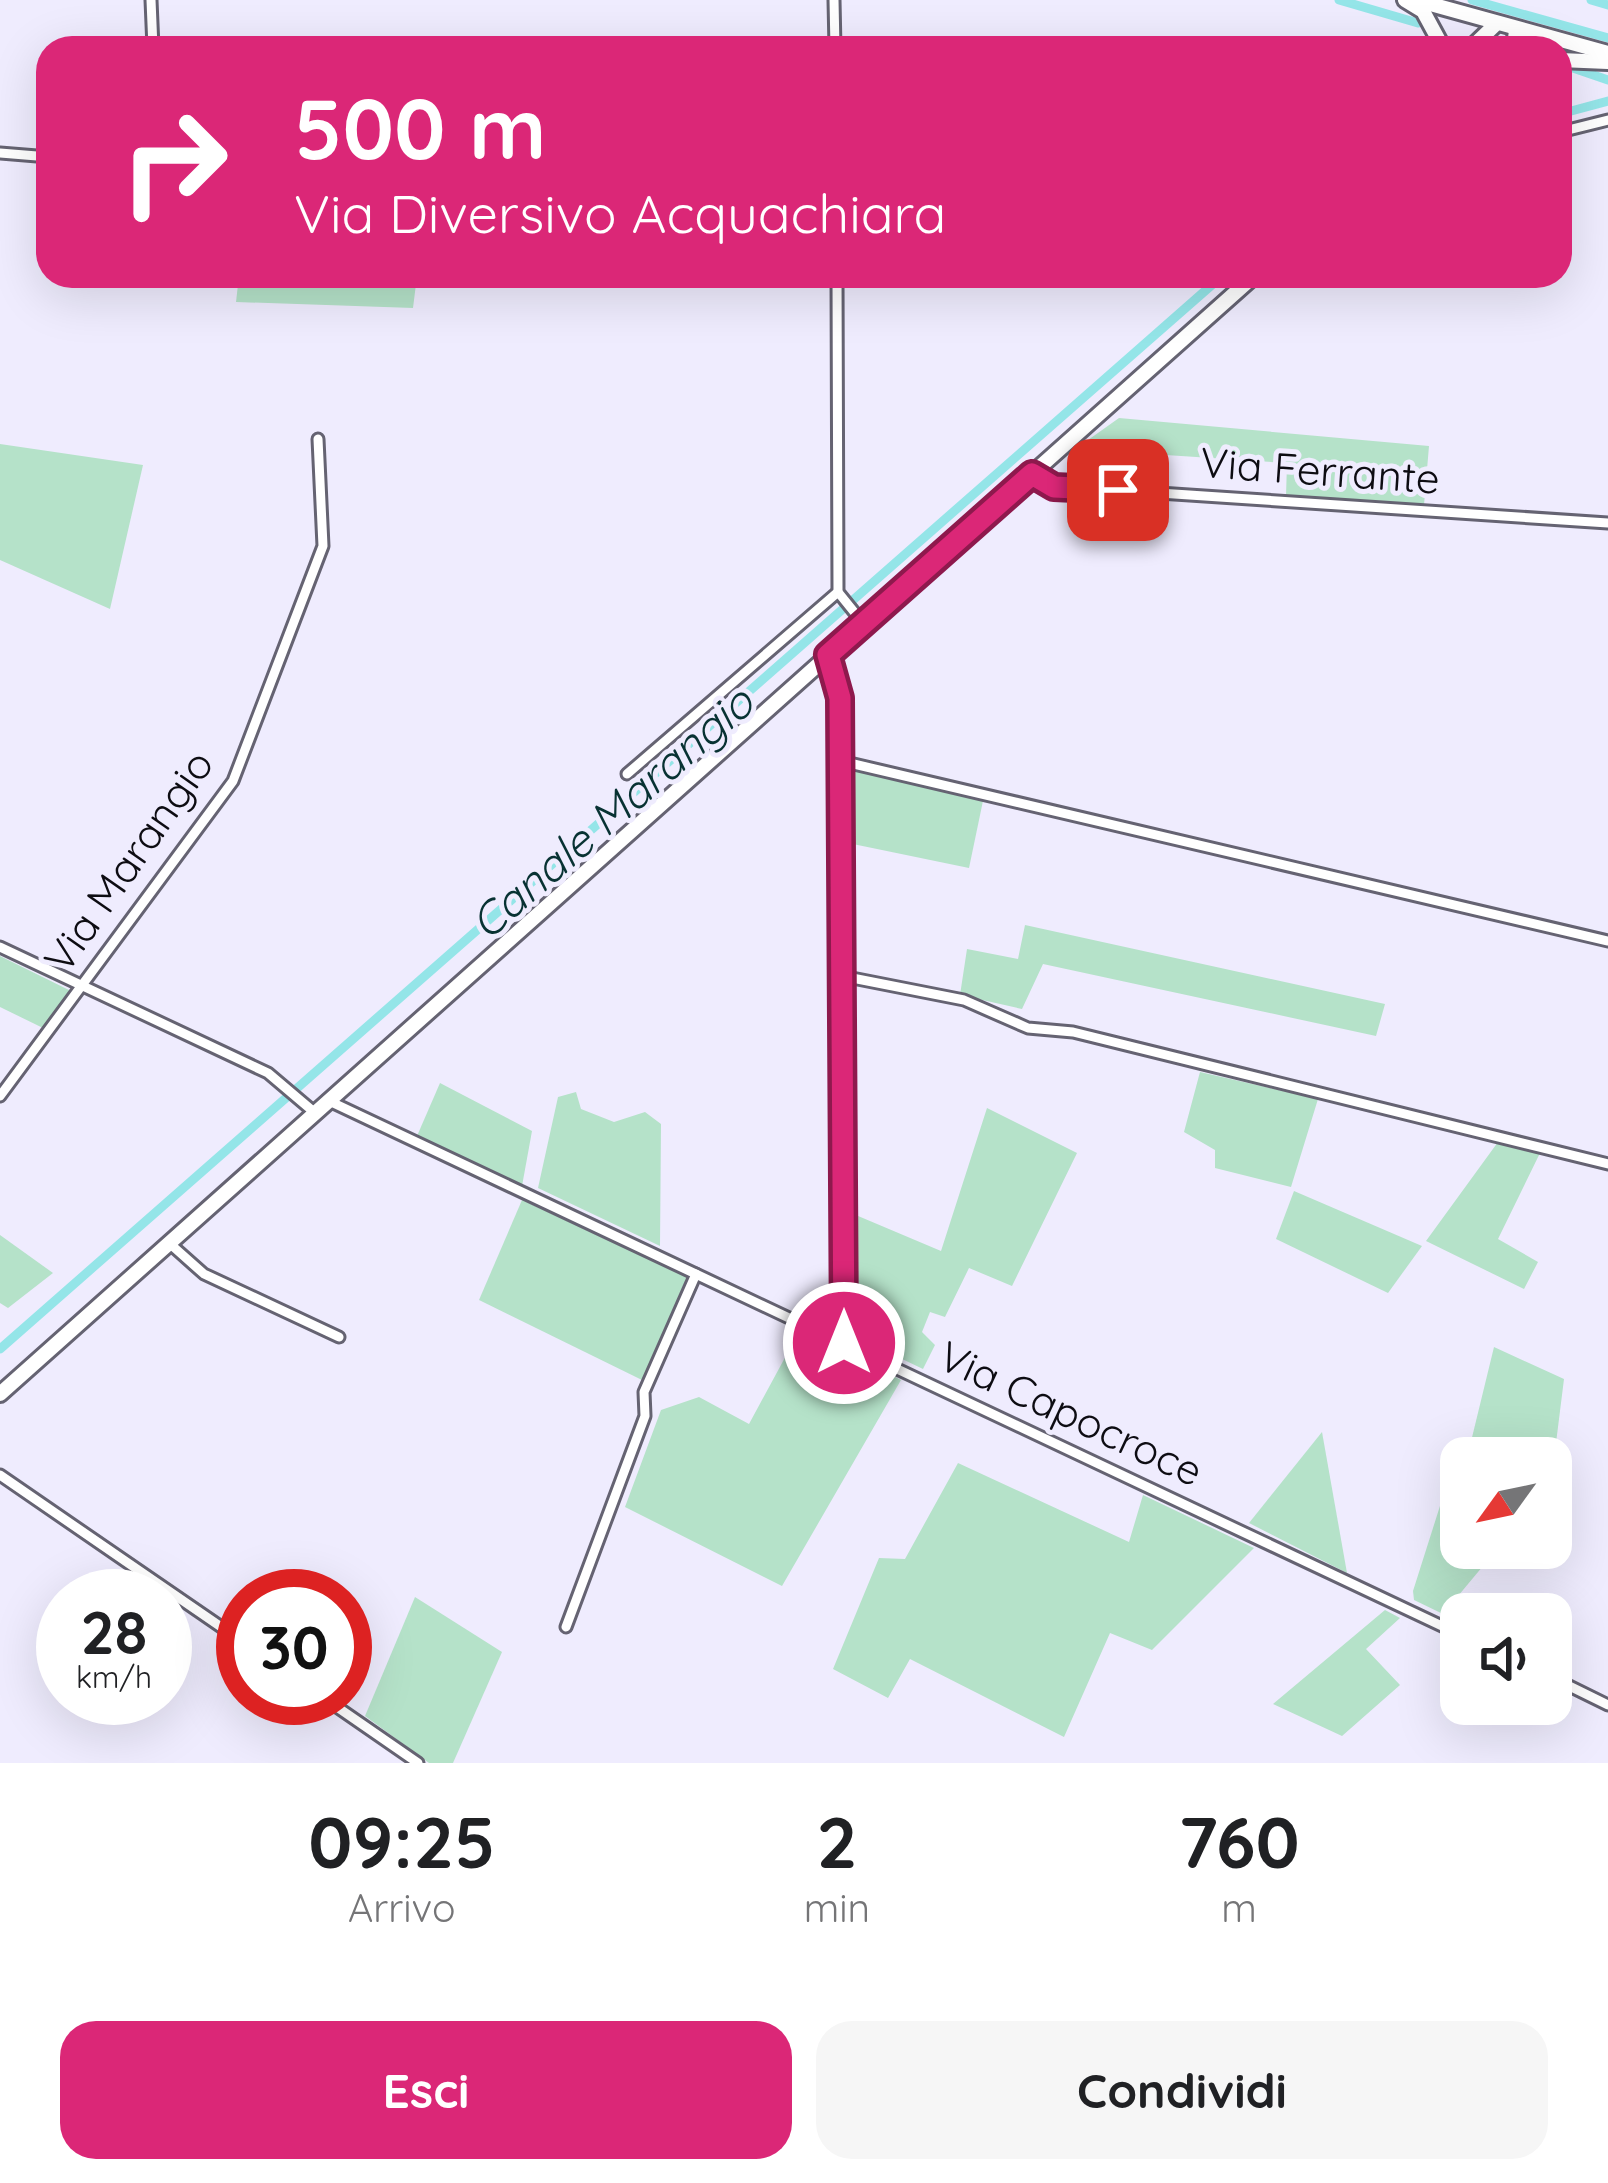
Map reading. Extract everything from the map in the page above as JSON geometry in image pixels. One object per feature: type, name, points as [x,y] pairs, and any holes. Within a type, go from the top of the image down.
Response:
[{"type":"main road","points":[[1406,0],[1423,11],[1437,36]]},
{"type":"main road","points":[[1416,0],[1536,36]]},
{"type":"main road","points":[[1484,36],[1496,24]]},
{"type":"main road","points":[[1515,36],[1516,30]]},
{"type":"main road","points":[[1572,46],[1608,57]]},
{"type":"main road","points":[[1572,59],[1608,57]]},
{"type":"main road","points":[[0,1394],[310,1108],[327,1100],[828,655],[859,619],[1032,474],[1241,288]]},
{"type":"street","points":[[151,0],[152,36]]},
{"type":"street","points":[[835,0],[835,36]]},
{"type":"street","points":[[1572,129],[1608,120]]},
{"type":"street","points":[[0,153],[36,156]]},
{"type":"street","points":[[837,288],[839,595],[859,619]]},
{"type":"street","name":"Via Marangio","points":[[0,1096],[238,769],[323,547],[318,440]]},
{"type":"street","name":"Via Ferrante","points":[[1032,474],[1054,487],[1608,523]]},
{"type":"street","points":[[627,774],[839,595]]},
{"type":"street","points":[[828,655],[840,698],[844,1343]]},
{"type":"street","points":[[841,760],[1608,940]]},
{"type":"street","points":[[0,947],[286,1082],[310,1108]]},
{"type":"street","points":[[842,976],[964,1000],[1028,1028],[1073,1032],[1608,1164]]},
{"type":"street","name":"Via Capocroce","points":[[327,1100],[1440,1625]]},
{"type":"street","points":[[168,1242],[204,1274],[339,1337]]},
{"type":"street","points":[[566,1627],[645,1416],[644,1392],[696,1274]]},
{"type":"street","points":[[0,1474],[216,1623]]},
{"type":"street","points":[[1572,1688],[1608,1705]]},
{"type":"street","points":[[362,1725],[418,1763]]},
{"type":"green space","points":[[238,288],[416,288],[413,308],[236,302]]},
{"type":"green space","points":[[1119,418],[1429,446],[1424,505],[1286,496],[1287,463],[1090,450],[1081,445]]},
{"type":"green space","points":[[0,444],[143,465],[110,609],[0,560]]},
{"type":"green space","points":[[846,768],[984,796],[969,868],[848,843]]},
{"type":"green space","points":[[1025,925],[1385,1004],[1376,1036],[1043,964],[1022,1009],[960,995],[967,949],[1018,959]]},
{"type":"green space","points":[[0,956],[71,991],[43,1028],[0,1007]]},
{"type":"green space","points":[[1200,1072],[1318,1099],[1291,1187],[1215,1168],[1215,1150],[1184,1132]]},
{"type":"green space","points":[[440,1083],[532,1131],[522,1186],[417,1136]]},
{"type":"green space","points":[[576,1092],[581,1109],[614,1122],[645,1112],[661,1124],[660,1246],[538,1188],[558,1097]]},
{"type":"green space","points":[[987,1108],[1077,1153],[1012,1286],[969,1268],[945,1317],[930,1312],[922,1332],[935,1345],[923,1369],[854,1336],[851,1213],[941,1251]]},
{"type":"green space","points":[[1498,1142],[1540,1153],[1498,1239],[1538,1262],[1524,1289],[1426,1241]]},
{"type":"green space","points":[[1294,1191],[1422,1246],[1388,1293],[1276,1239]]},
{"type":"green space","points":[[522,1200],[687,1277],[642,1380],[479,1300]]},
{"type":"green space","points":[[0,1235],[53,1273],[8,1308],[0,1303]]},
{"type":"green space","points":[[801,1328],[901,1380],[782,1586],[625,1507],[661,1410],[699,1397],[749,1424]]},
{"type":"green space","points":[[1494,1347],[1564,1379],[1557,1437],[1472,1437]]},
{"type":"green space","points":[[1322,1432],[1347,1573],[1249,1523]]},
{"type":"green space","points":[[958,1463],[1129,1542],[1143,1495],[1254,1548],[1152,1650],[1110,1633],[1064,1737],[910,1659],[888,1698],[833,1669],[879,1558],[905,1559]]},
{"type":"green space","points":[[1440,1506],[1440,1569],[1480,1569],[1460,1593],[1440,1593],[1440,1613],[1414,1600]]},
{"type":"green space","points":[[415,1597],[502,1652],[453,1763],[429,1763],[372,1721],[372,1699]]},
{"type":"green space","points":[[1385,1610],[1400,1618],[1366,1649],[1400,1685],[1342,1736],[1273,1704]]},
{"type":"waterway","points":[[1339,0],[1418,23]]},
{"type":"waterway","points":[[1472,0],[1608,38]]},
{"type":"waterway","points":[[1591,0],[1608,5]]},
{"type":"waterway","points":[[1573,68],[1608,80]]},
{"type":"waterway","name":"Canale Marangio","points":[[1572,111],[1608,101]]},
{"type":"waterway","name":"Canale Marangio","points":[[0,1349],[1208,288]]},
{"type":"waterway","points":[[355,1725],[380,1742]]},
{"type":"route","points":[[844,1343],[840,698],[828,655],[1032,474],[1054,487],[1118,490]]}]
